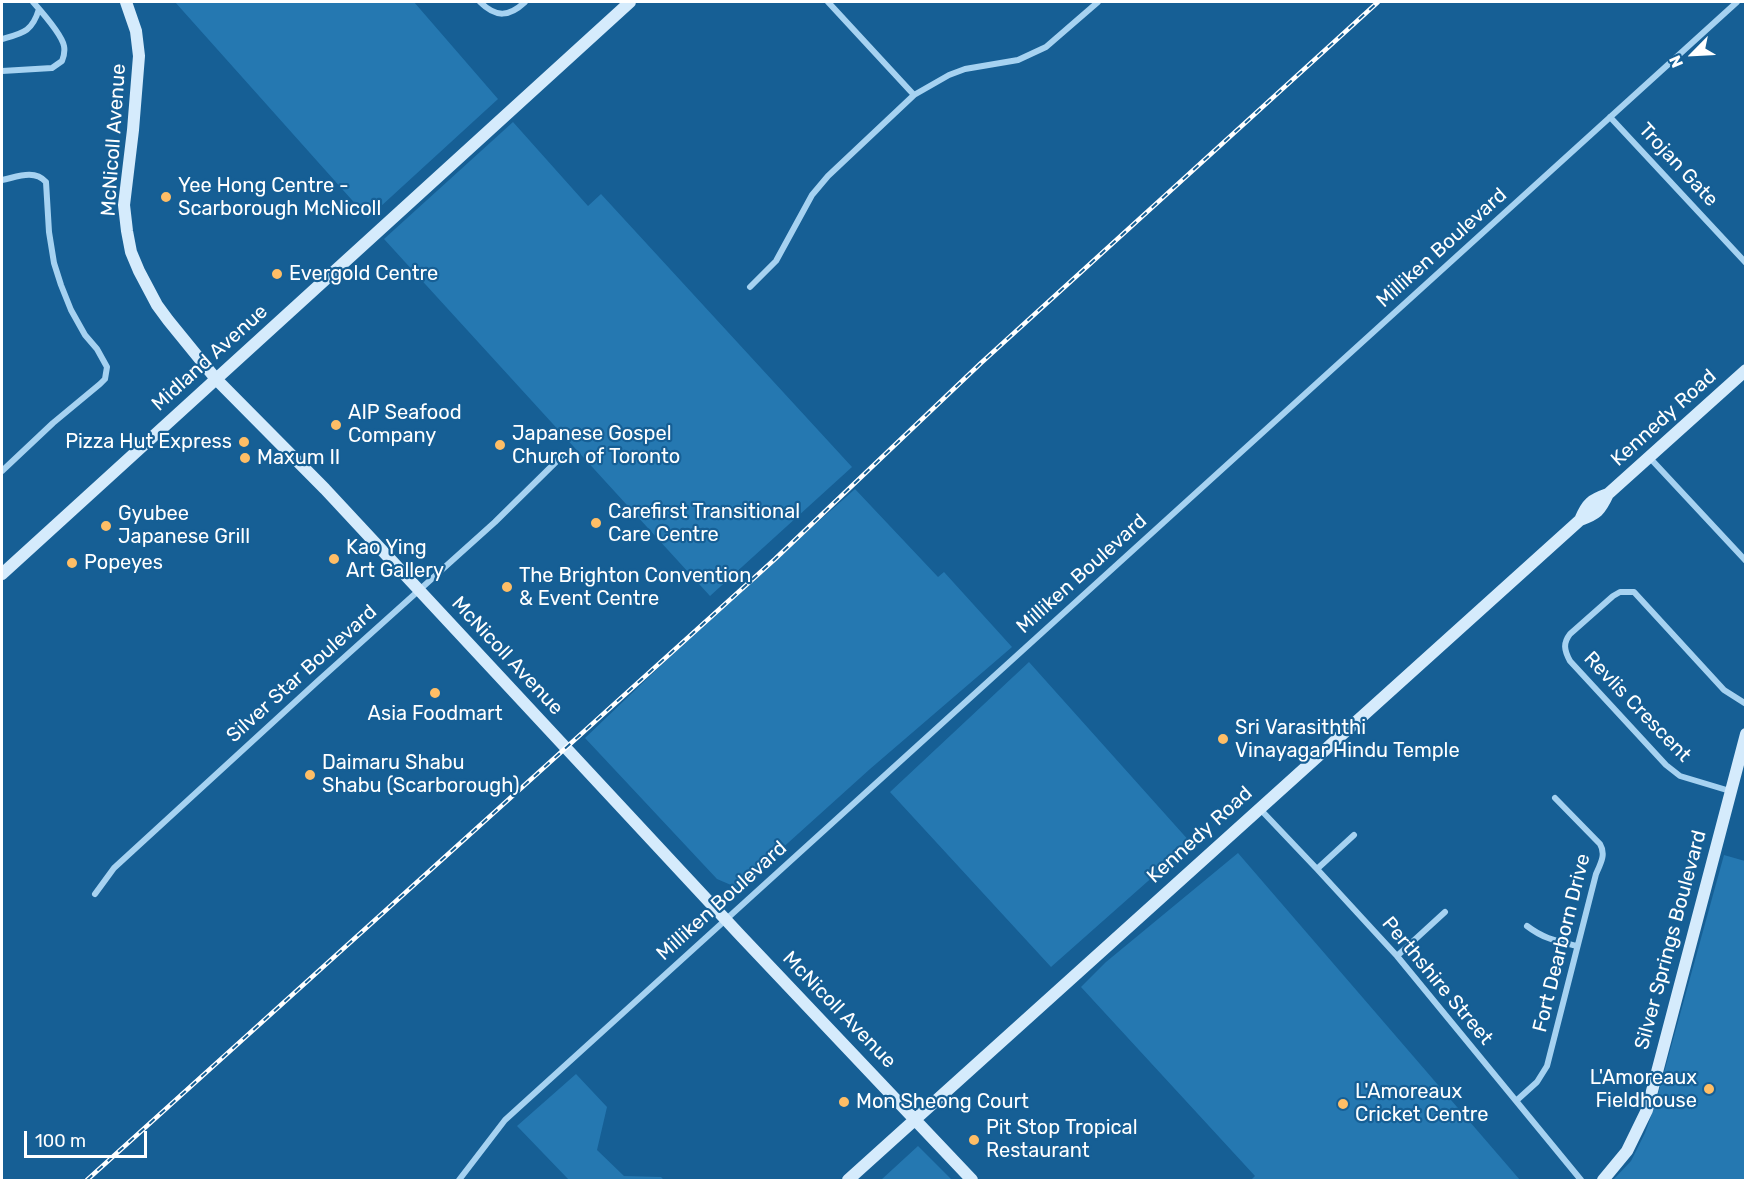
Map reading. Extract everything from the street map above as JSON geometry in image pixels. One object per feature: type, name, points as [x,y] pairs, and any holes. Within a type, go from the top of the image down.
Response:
[{"type":"main road","name":"McNicoll Avenue","points":[[126,2],[133,19],[139,56],[124,205],[131,252],[157,305],[216,379],[325,489],[972,1180]]},
{"type":"main road","name":"Midland Avenue","points":[[2,574],[630,2]]},
{"type":"main road","name":"Kennedy Road","points":[[848,1180],[1580,520],[1593,515],[1601,508],[1608,494],[1746,370]]},
{"type":"main road","name":"Silver Springs Boulevard","points":[[1603,1180],[1627,1151],[1647,1110],[1746,734]]},
{"type":"street","points":[[2,71],[52,68],[62,61],[65,52],[64,44],[33,2]]},
{"type":"street","points":[[480,2],[501,14],[516,9],[525,2]]},
{"type":"street","points":[[828,2],[914,95]]},
{"type":"street","points":[[750,287],[777,261],[812,195],[828,176],[914,95],[949,75],[1018,60],[1046,47],[1098,2]]},
{"type":"street","name":"Milliken Boulevard","points":[[459,1180],[505,1120],[1737,2]]},
{"type":"street","points":[[2,39],[22,33],[35,23],[39,9]]},
{"type":"street","name":"Trojan Gate","points":[[1610,117],[1746,263]]},
{"type":"street","points":[[2,180],[35,174],[46,182],[49,232],[61,285],[71,310],[85,335],[97,349],[107,367],[105,379],[100,384],[53,423],[2,471]]},
{"type":"street","name":"Silver Star Boulevard","points":[[95,894],[114,868],[495,522],[561,457]]},
{"type":"street","points":[[1649,457],[1746,561]]},
{"type":"street","name":"Revlis Crescent","points":[[1730,791],[1680,776],[1666,765],[1569,661],[1565,652],[1565,640],[1613,596],[1620,592],[1634,592],[1724,690],[1746,704]]},
{"type":"street","name":"Fort Dearborn Drive","points":[[1516,1101],[1537,1082],[1547,1066],[1596,874],[1603,855],[1600,844],[1555,798]]},
{"type":"street","name":"Perthshire Street","points":[[1260,809],[1397,956],[1581,1180]]},
{"type":"street","points":[[1317,869],[1354,835]]},
{"type":"street","points":[[1397,956],[1445,912]]},
{"type":"street","points":[[1527,926],[1540,936],[1577,946]]},
{"type":"shaded area","points":[[175,2],[414,2],[498,99],[368,218]]},
{"type":"shaded area","points":[[513,122],[588,206],[601,194],[852,467],[710,596],[384,239]]},
{"type":"shaded area","points":[[855,489],[938,577],[944,572],[1012,647],[870,769],[738,888],[717,879],[585,738],[722,607]]},
{"type":"shaded area","points":[[1029,662],[1191,843],[1051,967],[890,792]]},
{"type":"shaded area","points":[[1238,853],[1520,1180],[1251,1180],[1255,1176],[1081,987],[1106,962]]},
{"type":"shaded area","points":[[1724,855],[1745,861],[1745,1180],[1613,1180],[1631,1161],[1645,1133],[1655,1105]]},
{"type":"shaded area","points":[[576,1074],[607,1107],[597,1150],[624,1176],[661,1177],[664,1180],[569,1180],[517,1126]]},
{"type":"shaded area","points":[[918,1146],[952,1180],[881,1180]]},
{"type":"railway","points":[[87,1180],[775,559],[981,363],[1378,2]]},
{"type":"place","name":"Yee Hong Centre - Scarborough McNicoll","points":[[166,197]]},
{"type":"place","name":"Evergold Centre","points":[[277,274]]},
{"type":"place","name":"AIP Seafood Company","points":[[336,425]]},
{"type":"place","name":"Pizza Hut Express","points":[[244,442]]},
{"type":"place","name":"Japanese Gospel Church of Toronto","points":[[500,445]]},
{"type":"place","name":"Maxum II","points":[[245,458]]},
{"type":"place","name":"Carefirst Transitional Care Centre","points":[[596,523]]},
{"type":"place","name":"Gyubee Japanese Grill","points":[[106,526]]},
{"type":"place","name":"Kao Ying Art Gallery","points":[[334,559]]},
{"type":"place","name":"Popeyes","points":[[72,563]]},
{"type":"place","name":"The Brighton Convention & Event Centre","points":[[507,587]]},
{"type":"place","name":"Asia Foodmart","points":[[435,693]]},
{"type":"place","name":"Sri Varasiththi Vinayagar Hindu Temple","points":[[1223,739]]},
{"type":"place","name":"Daimaru Shabu Shabu (Scarborough)","points":[[310,775]]},
{"type":"place","name":"L'Amoreaux Fieldhouse","points":[[1709,1089]]},
{"type":"place","name":"Mon Sheong Court","points":[[844,1102]]},
{"type":"place","name":"L'Amoreaux Cricket Centre","points":[[1343,1104]]},
{"type":"place","name":"Pit Stop Tropical Restaurant","points":[[974,1140]]}]
